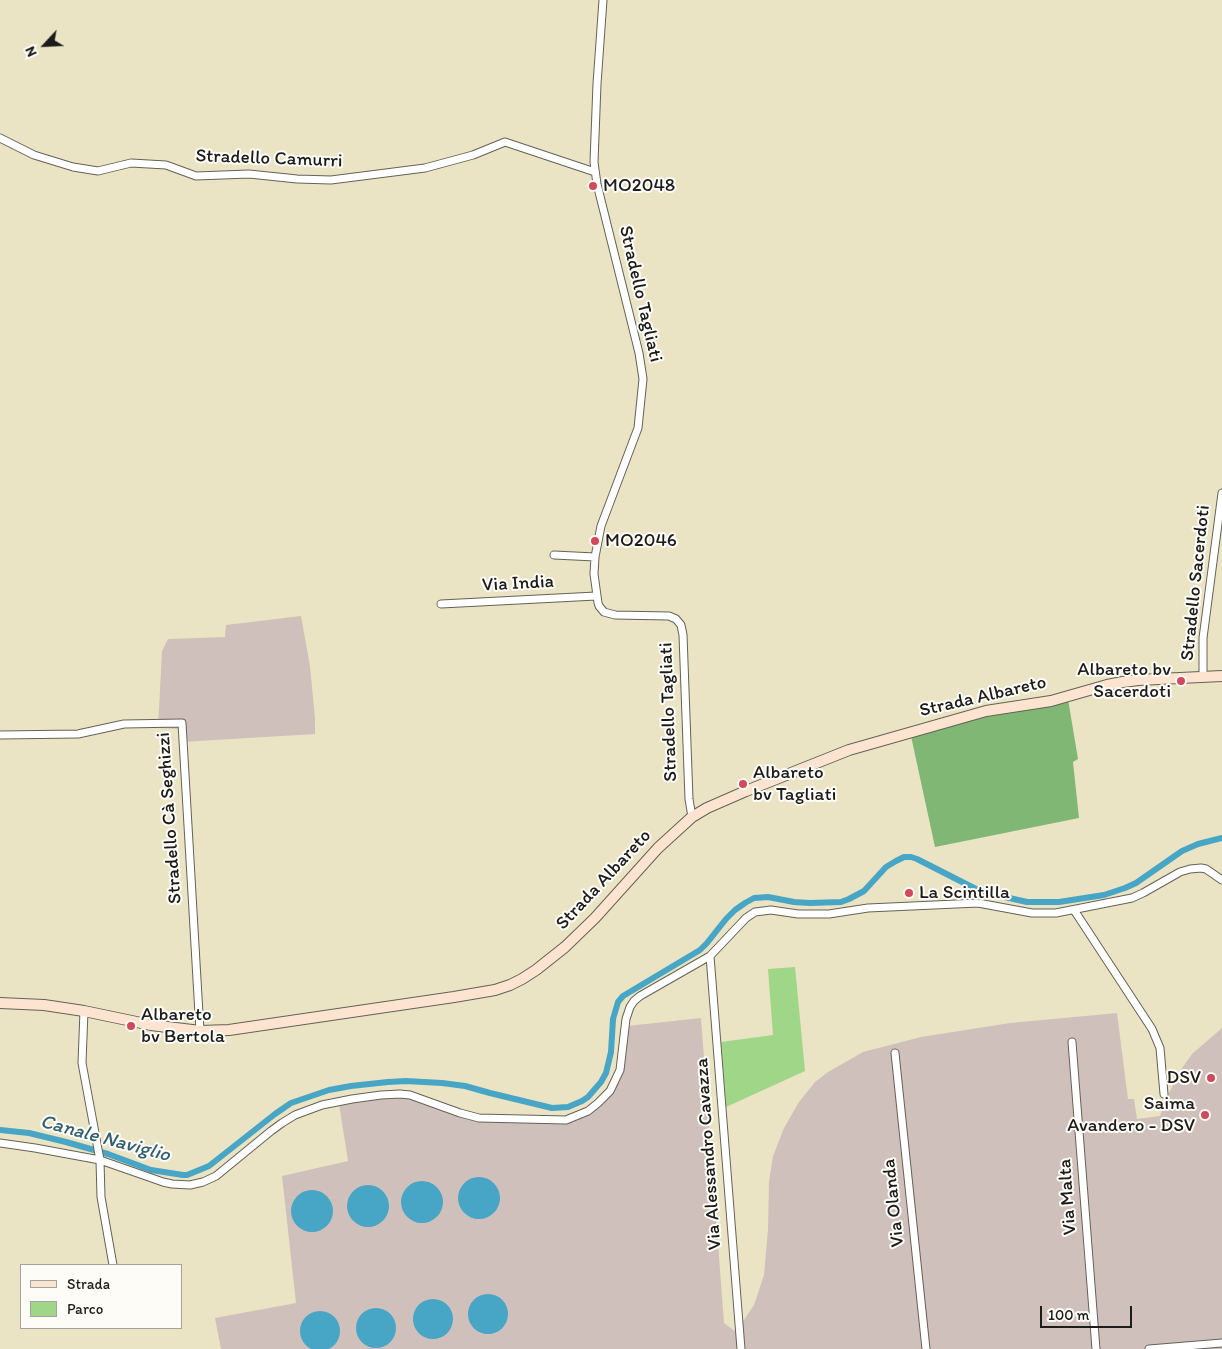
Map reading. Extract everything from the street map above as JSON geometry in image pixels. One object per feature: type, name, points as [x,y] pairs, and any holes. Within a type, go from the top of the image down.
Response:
[{"type":"street","name":"Stradello Tagliati","points":[[602,0],[596,92],[594,162],[596,184],[640,353],[642,379],[638,428],[601,526],[594,557],[596,596],[599,606],[608,614],[669,616],[676,619],[682,625],[689,799],[692,817]]},
{"type":"street","name":"Stradello Camurri","points":[[0,138],[34,155],[72,167],[98,172],[131,163],[166,165],[196,176],[248,174],[331,180],[425,168],[473,156],[505,142],[595,172]]},
{"type":"street","name":"Stradello Sacerdoti","points":[[1203,677],[1203,638],[1222,492]]},
{"type":"street","points":[[554,555],[594,557]]},
{"type":"street","name":"Via India","points":[[441,604],[596,596]]},
{"type":"street","name":"Strada Albareto","points":[[0,1003],[44,1005],[151,1025],[200,1030],[229,1030],[487,992],[510,985],[536,970],[565,947],[595,918],[658,848],[692,817],[707,808],[746,791],[849,750],[986,711],[1051,701],[1123,682],[1222,676]]},
{"type":"street","name":"Stradello Cà Seghizzi","points":[[0,735],[65,735],[90,732],[124,724],[182,723],[200,1030]]},
{"type":"street","points":[[0,1144],[35,1148],[100,1160],[163,1182],[182,1185],[197,1184],[216,1176],[271,1131],[295,1115],[322,1105],[381,1095],[400,1094],[410,1095],[466,1115],[485,1119],[560,1120],[572,1118],[598,1104],[610,1091],[621,1065],[626,1018],[634,1001],[710,956],[755,912],[776,910],[798,914],[829,914],[868,908],[978,903],[1032,913],[1056,913],[1132,898],[1143,894],[1180,872],[1190,869],[1206,869],[1222,880]]},
{"type":"street","points":[[1074,910],[1152,1029],[1160,1048],[1164,1094]]},
{"type":"street","name":"Via Alessandro Cavazza","points":[[710,956],[741,1349]]},
{"type":"street","points":[[84,1011],[82,1063],[100,1160],[101,1197],[113,1264]]},
{"type":"street","name":"Via Malta","points":[[1072,1042],[1096,1349]]},
{"type":"street","name":"Via Olanda","points":[[895,1053],[926,1349]]},
{"type":"street","points":[[1149,1349],[1222,1343]]},
{"type":"shaded area","points":[[301,616],[310,666],[315,734],[182,742],[179,729],[158,728],[162,651],[168,639],[225,637],[226,625]]},
{"type":"shaded area","points":[[1117,1013],[1128,1099],[1134,1099],[1137,1119],[1160,1116],[1180,1071],[1192,1054],[1222,1028],[1222,1349],[221,1349],[215,1318],[296,1303],[282,1176],[348,1161],[339,1104],[397,1096],[409,1098],[468,1118],[488,1122],[566,1122],[587,1116],[604,1102],[618,1083],[624,1070],[627,1026],[701,1018],[724,1323],[736,1332],[754,1305],[764,1275],[768,1229],[769,1182],[773,1156],[784,1128],[799,1102],[815,1082],[828,1072],[863,1052],[921,1037],[1010,1023]]},
{"type":"green space","points":[[1068,699],[1078,759],[1073,762],[1079,818],[935,847],[911,736],[989,713]]},
{"type":"green space","points":[[795,967],[805,1071],[726,1107],[721,1042],[773,1035],[768,969]]},
{"type":"water","points":[[479,1177],[494,1183],[500,1198],[494,1213],[479,1219],[464,1213],[458,1198],[464,1183]]},
{"type":"water","points":[[422,1181],[437,1187],[443,1202],[437,1217],[422,1223],[407,1217],[401,1202],[407,1187]]},
{"type":"water","points":[[368,1185],[383,1191],[389,1206],[383,1221],[368,1227],[353,1221],[347,1206],[353,1191]]},
{"type":"water","points":[[312,1190],[327,1196],[333,1211],[327,1226],[312,1232],[297,1226],[291,1211],[297,1196]]},
{"type":"water","points":[[492,1294],[499,1297],[505,1303],[508,1314],[507,1322],[499,1331],[492,1334],[484,1334],[477,1331],[469,1322],[468,1310],[471,1303],[480,1295]]},
{"type":"water","points":[[437,1299],[444,1302],[450,1308],[453,1319],[452,1327],[444,1336],[437,1339],[429,1339],[422,1336],[414,1327],[413,1315],[416,1308],[425,1300]]},
{"type":"water","points":[[380,1308],[387,1311],[393,1317],[396,1328],[395,1336],[387,1345],[380,1348],[372,1348],[365,1345],[357,1336],[356,1324],[359,1317],[368,1309]]},
{"type":"water","points":[[316,1311],[324,1311],[331,1314],[337,1320],[340,1327],[340,1335],[337,1342],[326,1350],[309,1348],[303,1342],[300,1335],[300,1327],[303,1320],[309,1314]]},
{"type":"waterway","name":"Canale Naviglio","points":[[0,1130],[29,1133],[108,1154],[151,1170],[187,1175],[209,1166],[291,1103],[329,1090],[351,1086],[406,1081],[442,1083],[465,1086],[552,1108],[568,1107],[588,1097],[606,1073],[611,1052],[613,1019],[618,1002],[623,996],[700,950],[735,910],[754,898],[768,897],[810,903],[841,902],[864,891],[886,867],[904,857],[911,857],[976,889],[1027,902],[1059,902],[1104,895],[1125,888],[1136,883],[1182,851],[1198,844],[1222,838]]},
{"type":"place","name":"MO2048","points":[[593,186]]},
{"type":"place","name":"MO2046","points":[[595,541]]},
{"type":"place","name":"Albareto bv Sacerdoti","points":[[1181,681]]},
{"type":"place","name":"Albareto bv Tagliati","points":[[743,784]]},
{"type":"place","name":"La Scintilla","points":[[909,893]]},
{"type":"place","name":"Albareto bv Bertola","points":[[131,1026]]},
{"type":"place","name":"DSV","points":[[1211,1078]]},
{"type":"place","name":"Saima Avandero - DSV","points":[[1205,1115]]}]
